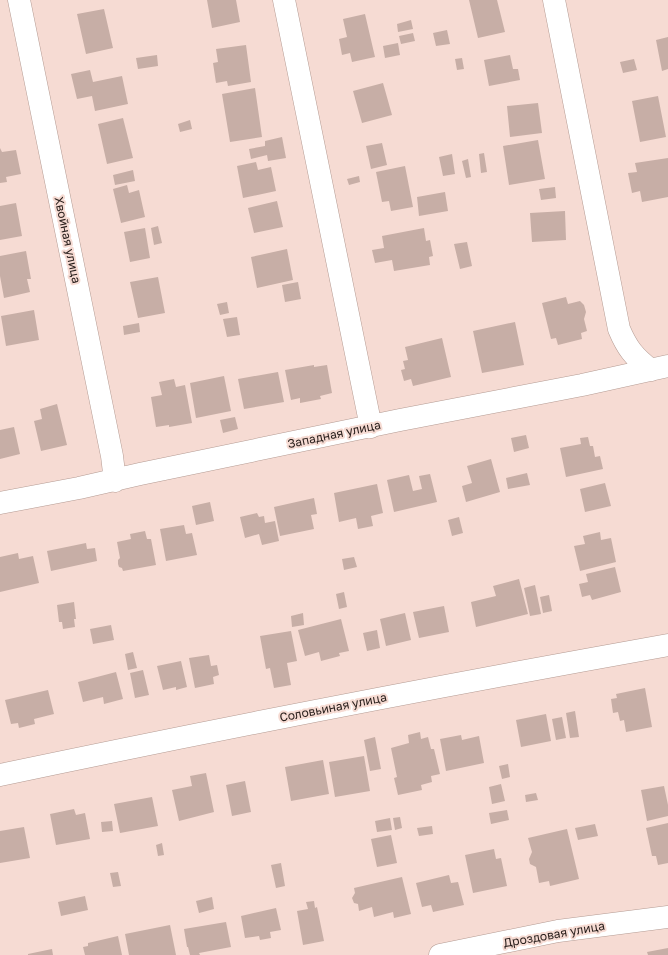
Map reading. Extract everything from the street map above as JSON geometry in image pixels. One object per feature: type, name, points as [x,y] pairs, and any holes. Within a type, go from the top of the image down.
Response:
[{"type":"street","name":"Хвойная улица","points":[[19,0],[110,448],[115,481]]},
{"type":"street","points":[[284,0],[371,427]]},
{"type":"street","points":[[554,0],[619,329],[626,346],[640,362],[659,368]]},
{"type":"street","name":"Западная улица","points":[[0,503],[115,481],[659,368]]},
{"type":"street","name":"Соловьиная улица","points":[[0,775],[448,684],[668,645]]},
{"type":"street","name":"Дроздовая улица","points":[[440,955],[558,931],[668,917]]},
{"type":"building","points":[[207,0],[236,0],[240,22],[212,28]]},
{"type":"building","points":[[469,0],[497,0],[505,32],[478,38]]},
{"type":"building","points":[[104,9],[113,48],[86,54],[77,14]]},
{"type":"building","points":[[365,14],[375,57],[352,62],[350,53],[342,55],[339,39],[347,37],[343,19]]},
{"type":"building","points":[[411,20],[413,29],[398,32],[397,24]]},
{"type":"building","points":[[447,30],[450,44],[436,46],[433,33]]},
{"type":"building","points":[[413,33],[415,41],[401,44],[399,36]]},
{"type":"building","points":[[668,37],[668,69],[662,71],[656,40]]},
{"type":"building","points":[[398,43],[400,55],[385,58],[383,46]]},
{"type":"building","points":[[246,45],[251,82],[228,86],[227,81],[216,83],[213,63],[218,62],[216,49]]},
{"type":"building","points":[[157,55],[158,66],[138,69],[136,58]]},
{"type":"building","points":[[510,55],[513,69],[518,69],[520,80],[489,86],[484,60]]},
{"type":"building","points":[[462,58],[464,69],[457,70],[455,59]]},
{"type":"building","points":[[634,59],[637,70],[623,73],[620,62]]},
{"type":"building","points":[[90,70],[93,82],[122,76],[128,104],[95,111],[92,96],[77,99],[71,74]]},
{"type":"building","points":[[383,83],[392,115],[362,123],[353,91]]},
{"type":"building","points":[[255,88],[262,137],[230,142],[222,94]]},
{"type":"building","points":[[658,96],[666,137],[640,142],[632,101]]},
{"type":"building","points":[[538,103],[542,133],[510,137],[507,106]]},
{"type":"building","points":[[123,118],[133,158],[107,164],[98,124]]},
{"type":"building","points":[[190,120],[192,129],[180,132],[178,124]]},
{"type":"building","points":[[282,137],[286,158],[268,161],[267,155],[251,159],[249,149],[265,146],[265,141]]},
{"type":"building","points":[[538,140],[545,179],[509,185],[503,146]]},
{"type":"building","points":[[382,143],[387,165],[371,169],[366,146]]},
{"type":"building","points":[[0,148],[2,152],[16,150],[21,174],[6,177],[7,182],[0,183]]},
{"type":"building","points":[[484,153],[487,172],[481,173],[479,154]]},
{"type":"building","points":[[452,154],[455,174],[443,176],[439,157]]},
{"type":"building","points":[[668,158],[668,197],[642,202],[640,191],[632,193],[628,173],[637,172],[635,163]]},
{"type":"building","points":[[468,159],[471,177],[466,178],[462,161]]},
{"type":"building","points":[[256,162],[258,170],[271,167],[276,191],[243,198],[237,166]]},
{"type":"building","points":[[405,166],[413,207],[391,211],[389,201],[382,202],[376,172]]},
{"type":"building","points":[[133,170],[135,181],[115,185],[113,175]]},
{"type":"building","points":[[359,176],[360,182],[349,185],[347,179]]},
{"type":"building","points":[[127,185],[129,193],[139,190],[145,217],[121,223],[113,189]]},
{"type":"building","points":[[555,187],[556,198],[541,200],[539,189]]},
{"type":"building","points":[[445,192],[448,211],[419,216],[417,197]]},
{"type":"building","points":[[277,201],[283,227],[254,233],[248,208]]},
{"type":"building","points":[[16,203],[22,236],[0,240],[0,206]]},
{"type":"building","points":[[565,211],[566,240],[532,242],[530,213]]},
{"type":"building","points":[[158,226],[162,243],[154,245],[151,228]]},
{"type":"building","points":[[145,228],[150,258],[130,262],[124,232]]},
{"type":"building","points":[[424,228],[426,241],[430,240],[433,256],[429,257],[430,265],[394,271],[392,260],[375,263],[372,250],[384,248],[382,236]]},
{"type":"building","points":[[467,242],[472,266],[460,269],[454,244]]},
{"type":"building","points":[[287,249],[293,280],[257,288],[251,257]]},
{"type":"building","points":[[26,251],[31,279],[27,279],[30,292],[4,298],[0,276],[0,256]]},
{"type":"building","points":[[158,277],[165,313],[138,318],[130,282]]},
{"type":"building","points":[[298,282],[301,299],[285,302],[282,285]]},
{"type":"building","points":[[566,297],[568,304],[580,301],[584,305],[586,312],[584,319],[587,331],[581,333],[582,339],[558,345],[556,338],[551,339],[542,303]]},
{"type":"building","points":[[227,302],[229,313],[220,315],[217,304]]},
{"type":"building","points":[[34,310],[39,340],[6,346],[1,316]]},
{"type":"building","points":[[237,317],[240,335],[227,337],[223,319]]},
{"type":"building","points":[[515,322],[524,365],[482,373],[473,331]]},
{"type":"building","points":[[139,323],[140,332],[124,335],[123,326]]},
{"type":"building","points":[[442,338],[451,377],[413,386],[411,379],[404,381],[401,370],[405,369],[403,361],[408,360],[405,347]]},
{"type":"building","points":[[314,365],[314,367],[327,365],[332,393],[320,396],[321,399],[300,403],[300,398],[291,400],[285,370]]},
{"type":"building","points":[[278,372],[284,402],[244,409],[238,379]]},
{"type":"building","points":[[224,376],[231,411],[196,418],[190,383]]},
{"type":"building","points":[[174,379],[176,387],[185,385],[192,423],[169,427],[169,425],[156,427],[151,397],[162,395],[159,382]]},
{"type":"building","points":[[57,404],[67,445],[41,451],[34,421],[42,419],[40,409]]},
{"type":"building","points":[[235,417],[238,429],[223,433],[220,420]]},
{"type":"building","points":[[14,427],[20,454],[0,459],[0,430]]},
{"type":"building","points":[[526,435],[529,448],[514,452],[511,438]]},
{"type":"building","points":[[588,437],[590,446],[593,446],[595,457],[600,456],[603,469],[566,477],[560,448],[581,444],[580,438]]},
{"type":"building","points":[[491,459],[500,492],[466,502],[462,486],[472,483],[467,466]]},
{"type":"building","points":[[527,473],[530,485],[508,489],[506,478]]},
{"type":"building","points":[[430,474],[437,502],[394,512],[387,480],[409,475],[413,491],[422,489],[419,476]]},
{"type":"building","points":[[605,483],[611,506],[585,512],[580,489]]},
{"type":"building","points":[[377,484],[383,513],[371,516],[373,526],[358,529],[356,518],[339,522],[334,493]]},
{"type":"building","points":[[314,498],[317,514],[311,515],[314,529],[280,536],[274,507]]},
{"type":"building","points":[[210,502],[214,521],[196,525],[192,506]]},
{"type":"building","points":[[257,513],[259,517],[264,516],[265,523],[275,521],[279,541],[262,545],[259,534],[245,538],[240,517]]},
{"type":"building","points":[[459,517],[463,533],[452,536],[448,520]]},
{"type":"building","points":[[184,525],[186,534],[192,533],[197,555],[166,561],[160,529]]},
{"type":"building","points":[[145,531],[147,539],[151,539],[156,565],[123,571],[118,564],[118,560],[120,558],[117,542],[131,539],[130,534]]},
{"type":"building","points":[[600,532],[601,540],[611,538],[616,562],[580,571],[574,546],[585,544],[583,536]]},
{"type":"building","points":[[86,543],[87,549],[95,548],[97,561],[51,571],[47,551]]},
{"type":"building","points":[[18,553],[19,559],[33,556],[39,583],[0,592],[0,557]]},
{"type":"building","points":[[354,557],[357,567],[344,570],[342,559]]},
{"type":"building","points":[[615,567],[621,592],[592,600],[590,595],[582,597],[579,584],[588,582],[586,574]]},
{"type":"building","points":[[519,579],[528,614],[476,627],[471,602],[496,596],[493,586]]},
{"type":"building","points":[[535,585],[541,614],[530,616],[524,588]]},
{"type":"building","points":[[344,592],[347,607],[339,609],[336,594]]},
{"type":"building","points":[[549,595],[552,611],[543,613],[540,597]]},
{"type":"building","points":[[74,602],[76,619],[74,619],[75,627],[63,629],[62,622],[59,622],[57,605]]},
{"type":"building","points":[[444,606],[449,632],[419,638],[413,612]]},
{"type":"building","points":[[303,613],[304,625],[292,627],[291,616]]},
{"type":"building","points":[[405,613],[411,640],[386,646],[380,619]]},
{"type":"building","points":[[341,619],[349,651],[339,653],[340,656],[321,661],[319,652],[305,656],[298,630]]},
{"type":"building","points":[[111,625],[114,640],[93,644],[90,629]]},
{"type":"building","points":[[377,630],[380,648],[367,651],[363,633]]},
{"type":"building","points":[[291,631],[297,661],[287,663],[291,685],[274,688],[270,668],[266,669],[260,636]]},
{"type":"building","points":[[133,652],[137,668],[128,670],[125,654]]},
{"type":"building","points":[[209,655],[211,666],[217,665],[219,675],[213,677],[214,684],[195,688],[189,658]]},
{"type":"building","points":[[181,661],[187,687],[176,690],[176,687],[163,690],[157,666]]},
{"type":"building","points":[[143,670],[149,695],[135,698],[130,673]]},
{"type":"building","points":[[116,672],[123,699],[104,704],[103,697],[83,702],[78,682]]},
{"type":"building","points":[[645,688],[652,727],[626,732],[624,720],[620,721],[618,712],[613,713],[611,699],[617,698],[616,694]]},
{"type":"building","points":[[48,690],[54,714],[34,719],[35,724],[19,728],[18,723],[11,724],[5,700]]},
{"type":"building","points":[[575,711],[579,737],[570,738],[566,713]]},
{"type":"building","points":[[546,714],[551,741],[521,747],[516,720]]},
{"type":"building","points":[[562,717],[566,738],[556,740],[552,719]]},
{"type":"building","points":[[420,732],[421,739],[428,737],[431,749],[434,749],[440,774],[431,776],[432,782],[421,785],[422,790],[398,795],[394,778],[397,777],[391,748],[409,743],[408,735]]},
{"type":"building","points":[[461,735],[462,740],[479,736],[484,763],[446,771],[440,739]]},
{"type":"building","points":[[375,737],[381,769],[370,771],[364,740]]},
{"type":"building","points":[[364,756],[370,791],[335,797],[329,762]]},
{"type":"building","points":[[323,760],[329,794],[291,801],[285,767]]},
{"type":"building","points":[[508,764],[510,777],[502,779],[499,766]]},
{"type":"building","points":[[206,773],[214,812],[179,821],[172,790],[192,786],[190,776]]},
{"type":"building","points":[[245,781],[251,812],[232,816],[226,785]]},
{"type":"building","points":[[501,784],[505,801],[492,804],[489,787]]},
{"type":"building","points":[[664,786],[668,805],[668,816],[647,821],[641,790]]},
{"type":"building","points":[[536,793],[538,800],[526,802],[525,795]]},
{"type":"building","points":[[152,797],[158,826],[120,833],[114,804]]},
{"type":"building","points":[[74,809],[76,815],[85,813],[90,839],[56,845],[50,814]]},
{"type":"building","points":[[507,810],[509,820],[491,824],[489,813]]},
{"type":"building","points":[[400,817],[402,828],[395,830],[393,818]]},
{"type":"building","points":[[390,818],[392,830],[377,832],[375,821]]},
{"type":"building","points":[[112,821],[113,831],[102,832],[101,822]]},
{"type":"building","points":[[668,823],[668,863],[658,865],[656,856],[652,856],[646,828]]},
{"type":"building","points":[[595,824],[598,836],[578,840],[575,828]]},
{"type":"building","points":[[432,826],[433,834],[419,836],[417,828]]},
{"type":"building","points":[[24,827],[30,858],[0,863],[0,831]]},
{"type":"building","points":[[567,829],[579,879],[550,886],[549,881],[539,883],[536,867],[530,864],[529,859],[532,852],[528,838]]},
{"type":"building","points":[[391,835],[397,863],[377,867],[371,839]]},
{"type":"building","points":[[162,843],[164,855],[158,856],[156,845]]},
{"type":"building","points":[[494,849],[496,859],[501,858],[507,886],[473,893],[465,855]]},
{"type":"building","points":[[281,863],[285,886],[276,888],[271,865]]},
{"type":"building","points":[[118,872],[121,886],[113,887],[110,873]]},
{"type":"building","points":[[449,875],[451,883],[458,882],[464,905],[433,912],[431,905],[422,907],[416,883]]},
{"type":"building","points":[[402,877],[411,914],[394,918],[393,912],[374,917],[372,907],[359,911],[358,904],[354,903],[352,898],[355,893],[354,888]]},
{"type":"building","points":[[85,896],[88,910],[61,916],[58,902]]},
{"type":"building","points":[[212,897],[214,909],[199,913],[196,901]]},
{"type":"building","points":[[314,901],[315,908],[317,907],[324,941],[303,945],[297,911],[308,909],[306,902]]},
{"type":"building","points":[[276,908],[281,930],[270,932],[271,938],[260,940],[259,936],[245,938],[241,916]]},
{"type":"building","points":[[226,922],[231,947],[199,953],[200,955],[190,955],[184,929]]},
{"type":"building","points":[[170,925],[176,955],[129,955],[125,934]]},
{"type":"building","points":[[118,936],[122,955],[85,955],[83,947],[88,946],[88,943]]},
{"type":"building","points":[[668,948],[668,955],[648,955],[647,952]]},
{"type":"building","points":[[52,949],[53,955],[28,955],[28,954]]}]
